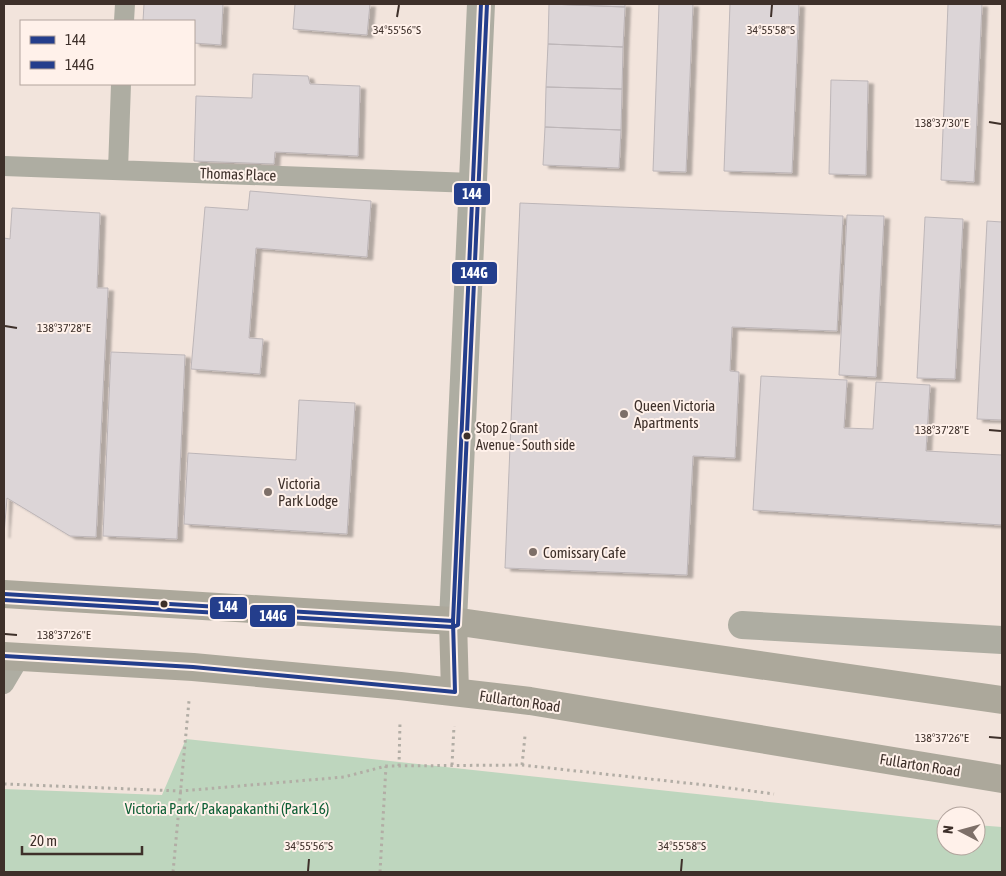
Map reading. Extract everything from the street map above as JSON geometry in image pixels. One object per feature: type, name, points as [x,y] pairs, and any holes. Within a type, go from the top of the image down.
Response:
[{"type":"highway","points":[[4,594],[453,621],[1002,700]]},
{"type":"highway","points":[[453,621],[455,692]]},
{"type":"highway","name":"Fullarton Road","points":[[12,656],[193,667],[455,692],[548,704],[1002,779]]},
{"type":"street","points":[[453,621],[481,4]]},
{"type":"street","points":[[742,625],[1002,640]]},
{"type":"lane","points":[[124,4],[124,20]]},
{"type":"lane","points":[[118,170],[121,85]]},
{"type":"lane","name":"Thomas Place","points":[[4,166],[472,183]]},
{"type":"lane","points":[[4,684],[12,656]]},
{"type":"path","points":[[173,872],[193,667]]},
{"type":"path","points":[[399,766],[400,716]]},
{"type":"path","points":[[522,765],[526,730]]},
{"type":"path","points":[[4,784],[181,791],[334,778],[386,766],[522,765],[774,794]]},
{"type":"path","points":[[380,872],[386,766]]},
{"type":"green space","name":"Victoria Park/ Pakapakanthi (Park 16)","points":[[186,739],[936,820],[936,856],[986,856],[986,826],[1002,827],[1002,872],[4,872],[4,789],[162,795]]},
{"type":"building","points":[[144,4],[223,4],[221,45],[195,43],[195,20],[143,20]]},
{"type":"building","points":[[295,4],[370,4],[367,35],[293,29]]},
{"type":"building","points":[[549,4],[625,7],[623,47],[548,44]]},
{"type":"building","points":[[549,4],[625,4],[625,7]]},
{"type":"building","points":[[659,4],[693,4],[686,172],[653,171]]},
{"type":"building","points":[[730,4],[799,4],[792,173],[724,171]]},
{"type":"building","points":[[948,4],[982,4],[974,182],[941,180]]},
{"type":"building","points":[[548,44],[623,47],[622,89],[546,87]]},
{"type":"building","points":[[253,74],[308,76],[310,84],[360,86],[358,156],[275,152],[274,164],[194,161],[196,96],[252,98]]},
{"type":"building","points":[[831,80],[868,81],[866,175],[829,174]]},
{"type":"building","points":[[546,87],[622,89],[621,130],[545,127]]},
{"type":"building","points":[[545,127],[621,130],[619,168],[543,165]]},
{"type":"building","points":[[250,191],[371,201],[367,257],[256,248],[249,338],[263,339],[260,374],[191,369],[205,207],[248,210]]},
{"type":"building","name":"Queen Victoria Apartments","points":[[520,203],[843,216],[837,331],[732,327],[730,371],[739,372],[735,458],[693,456],[687,575],[505,568]]},
{"type":"building","points":[[12,208],[100,213],[97,288],[108,288],[96,537],[70,536],[7,498],[4,535],[4,238],[10,239]]},
{"type":"building","points":[[847,215],[884,216],[876,377],[839,375]]},
{"type":"building","points":[[925,217],[963,219],[955,379],[917,378]]},
{"type":"building","points":[[987,221],[1002,222],[1002,420],[977,419]]},
{"type":"building","points":[[111,352],[185,355],[177,539],[103,536]]},
{"type":"building","points":[[761,376],[847,380],[844,428],[873,429],[876,382],[930,385],[926,451],[1002,455],[1002,525],[753,510]]},
{"type":"building","name":"Victoria Park Lodge","points":[[299,400],[355,403],[347,534],[184,524],[188,453],[296,460]]},
{"type":"transit line","name":"144","points":[[4,656],[193,667],[455,692],[453,621],[481,4]]},
{"type":"transit line","name":"144G","points":[[4,600],[453,627],[458,625],[487,4]]},
{"type":"transit line","name":"144","points":[[4,594],[453,621]]},
{"type":"place","name":"Queen Victoria Apartments","points":[[624,414]]},
{"type":"place","name":"Stop 2 Grant Avenue - South side","points":[[467,436]]},
{"type":"place","name":"Victoria Park Lodge","points":[[268,492]]},
{"type":"place","name":"Comissary Cafe","points":[[533,552]]}]
